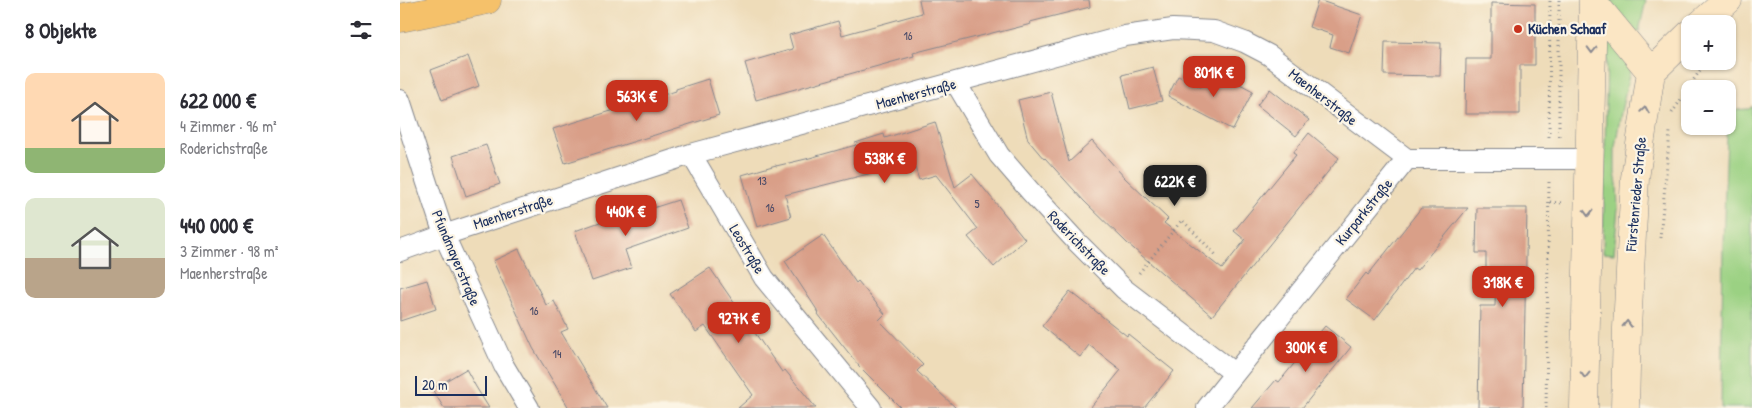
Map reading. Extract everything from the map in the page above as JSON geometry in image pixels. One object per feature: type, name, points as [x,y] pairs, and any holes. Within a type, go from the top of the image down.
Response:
[{"type":"highway","points":[[400,18],[487,0]]},
{"type":"main road","points":[[1711,15],[1728,0]]},
{"type":"main road","points":[[1593,1],[1651,72],[1681,43]]},
{"type":"main road","points":[[1584,408],[1593,1]]},
{"type":"main road","name":"Fürstenrieder Straße","points":[[1625,408],[1635,178],[1651,72]]},
{"type":"street","name":"Maenherstraße","points":[[400,251],[691,154],[1125,36],[1173,29],[1214,31],[1244,42],[1270,55],[1407,159]]},
{"type":"street","name":"Roderichstraße","points":[[956,83],[999,154],[1075,240],[1124,288],[1234,373]]},
{"type":"street","name":"Pfundmayerstraße","points":[[400,100],[444,235],[504,366],[529,408]]},
{"type":"street","name":"Leostraße","points":[[691,154],[764,278],[871,408]]},
{"type":"street","points":[[1407,159],[1589,158]]},
{"type":"street","name":"Kurparkstraße","points":[[1207,408],[1407,159]]},
{"type":"path","points":[[1550,0],[1554,159]]},
{"type":"path","points":[[1546,408],[1550,202],[1554,159],[1559,0]]},
{"type":"path","points":[[1672,121],[1672,112],[1700,70]]},
{"type":"path","points":[[1662,213],[1670,130]]},
{"type":"path","points":[[1550,202],[1565,204]]},
{"type":"path","points":[[1124,288],[1135,278],[1182,220],[1216,255]]},
{"type":"green space","points":[[1608,0],[1646,0],[1615,147],[1618,208],[1614,254],[1603,253]]},
{"type":"green space","points":[[1752,106],[1752,408],[1721,408],[1723,244],[1727,135],[1736,135],[1736,110],[1749,109]]},
{"type":"building","points":[[919,0],[1089,0],[1090,7],[1030,22],[1031,24],[913,53],[914,56],[756,100],[745,63],[793,49],[789,35],[838,21],[842,35],[922,13]]},
{"type":"building","points":[[1318,0],[1362,15],[1349,53],[1330,47],[1333,35],[1309,27]]},
{"type":"building","points":[[1491,3],[1535,4],[1535,65],[1520,65],[1520,114],[1465,114],[1466,59],[1491,59]]},
{"type":"building","points":[[1385,42],[1441,43],[1440,76],[1384,75]]},
{"type":"building","points":[[468,56],[479,86],[442,100],[431,70]]},
{"type":"building","points":[[1153,67],[1162,101],[1130,109],[1122,75]]},
{"type":"building","points":[[1210,68],[1253,91],[1233,130],[1168,96],[1178,76],[1201,87]]},
{"type":"building","points":[[708,79],[719,115],[565,163],[553,129],[676,91],[676,89]]},
{"type":"building","points":[[1270,89],[1309,120],[1296,136],[1257,105]]},
{"type":"building","points":[[1051,92],[1069,162],[1092,141],[1125,178],[1168,219],[1164,223],[1222,269],[1245,240],[1234,231],[1296,155],[1293,153],[1309,133],[1339,158],[1212,316],[1127,243],[1084,201],[1028,140],[1018,100]]},
{"type":"building","points":[[935,122],[955,187],[972,174],[1025,239],[994,267],[968,237],[978,229],[936,175],[919,180],[913,161],[785,195],[791,217],[757,227],[742,175],[856,145],[855,143],[884,134],[885,138]]},
{"type":"building","points":[[486,145],[500,184],[466,196],[453,156]]},
{"type":"building","points":[[678,200],[688,228],[625,250],[631,268],[592,281],[575,231],[614,217],[615,220]]},
{"type":"building","points":[[1421,208],[1468,208],[1417,270],[1414,268],[1375,320],[1346,299],[1366,273],[1368,275]]},
{"type":"building","points":[[1477,208],[1527,208],[1523,408],[1478,408],[1480,306],[1495,306],[1496,269],[1486,269],[1486,253],[1476,253]]},
{"type":"building","points":[[823,235],[856,283],[858,281],[885,314],[879,320],[923,365],[917,371],[956,408],[901,408],[859,366],[818,314],[785,261]]},
{"type":"building","points":[[519,249],[546,305],[554,301],[568,329],[561,332],[607,408],[569,408],[533,348],[493,261]]},
{"type":"building","points":[[710,268],[782,372],[785,370],[816,408],[738,408],[753,395],[705,326],[696,332],[670,294]]},
{"type":"building","points":[[427,280],[436,309],[400,321],[400,288]]},
{"type":"building","points":[[1070,291],[1174,371],[1144,408],[1090,408],[1121,370],[1089,345],[1080,357],[1042,326]]},
{"type":"building","points":[[1325,326],[1351,347],[1302,408],[1252,408],[1276,380],[1279,382]]},
{"type":"building","points":[[466,369],[489,408],[444,408],[432,389]]},
{"type":"place","name":"Küchen Schaaf","points":[[1518,29]]}]
